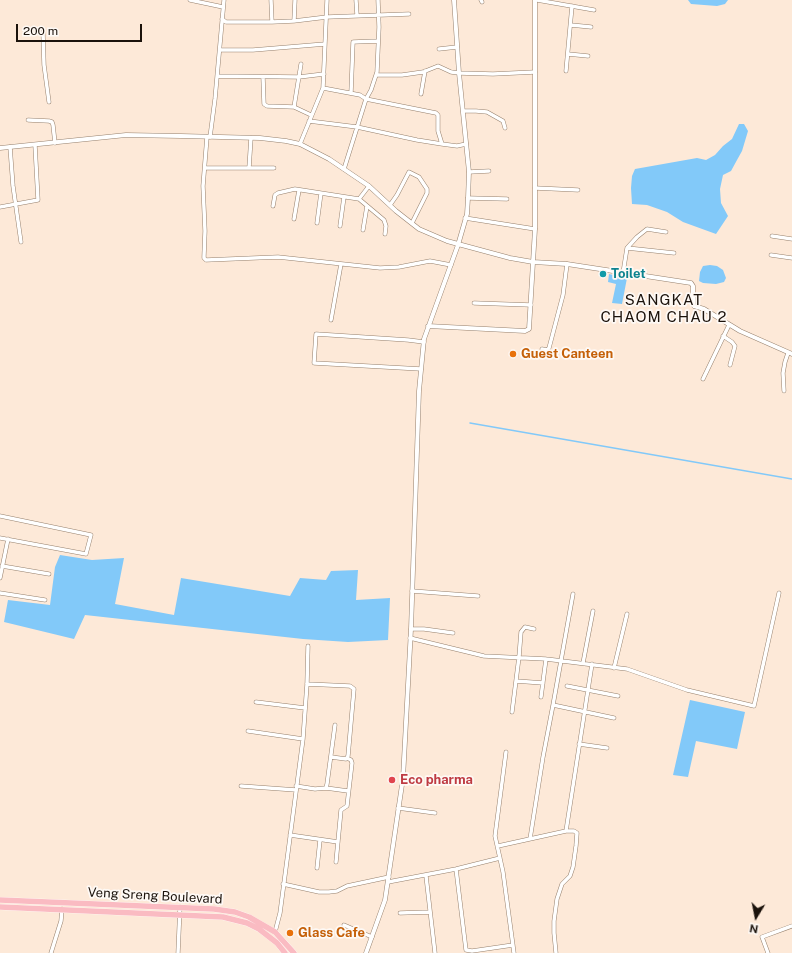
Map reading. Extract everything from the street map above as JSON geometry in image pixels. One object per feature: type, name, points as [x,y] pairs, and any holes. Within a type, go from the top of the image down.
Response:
[{"type":"main road","name":"Veng Sreng Boulevard","points":[[0,900],[180,907],[235,912],[249,916],[275,932],[294,953]]},
{"type":"main road","name":"Veng Sreng Boulevard","points":[[0,907],[223,916],[247,923],[268,935],[285,953]]},
{"type":"street","points":[[190,0],[223,7]]},
{"type":"street","points":[[224,0],[220,50],[203,186],[205,231],[204,258],[212,260],[278,257],[387,268],[430,261],[451,265]]},
{"type":"street","points":[[271,0],[272,22]]},
{"type":"street","points":[[294,21],[295,0]]},
{"type":"street","points":[[300,144],[311,114],[323,88],[327,0]]},
{"type":"street","points":[[356,0],[357,15]]},
{"type":"street","points":[[344,169],[366,99],[376,75],[379,14],[378,0]]},
{"type":"street","points":[[366,953],[385,900],[403,778],[411,629],[419,391],[424,342],[428,326],[458,245],[465,218],[468,198],[469,172],[459,73],[454,0]]},
{"type":"street","points":[[428,326],[528,330],[531,305],[535,230],[536,0],[594,10]]},
{"type":"street","points":[[566,71],[572,6]]},
{"type":"street","points":[[222,19],[226,22],[272,22],[357,15],[410,14]]},
{"type":"street","points":[[571,25],[591,27]]},
{"type":"street","points":[[43,32],[49,102]]},
{"type":"street","points":[[351,93],[353,42],[378,41]]},
{"type":"street","points":[[220,50],[253,50],[325,44]]},
{"type":"street","points":[[439,49],[458,47]]},
{"type":"street","points":[[568,54],[588,56]]},
{"type":"street","points":[[294,107],[301,64]]},
{"type":"street","points":[[376,75],[402,75],[426,71],[438,66],[451,72],[459,73],[493,74],[535,72]]},
{"type":"street","points":[[421,94],[426,71]]},
{"type":"street","points":[[217,76],[263,77],[324,74]]},
{"type":"street","points":[[263,77],[264,104],[267,106],[294,107],[311,114]]},
{"type":"street","points":[[323,88],[360,95],[366,99],[438,114],[438,131],[442,144]]},
{"type":"street","points":[[463,111],[487,112],[503,121],[505,128]]},
{"type":"street","points":[[28,120],[52,122],[55,143]]},
{"type":"street","points":[[309,121],[357,127],[442,144],[457,146],[466,144]]},
{"type":"street","points":[[0,148],[118,136],[251,138],[286,141],[300,144],[329,159],[369,186],[419,229],[458,245],[533,262],[567,264],[691,283],[693,286],[694,306],[704,309],[729,325],[790,353],[785,362],[783,372],[784,391]]},
{"type":"street","points":[[249,168],[251,138]]},
{"type":"street","points":[[0,207],[38,200],[35,145]]},
{"type":"street","points":[[10,147],[15,204],[21,242]]},
{"type":"street","points":[[205,168],[274,168]]},
{"type":"street","points":[[469,172],[489,171]]},
{"type":"street","points":[[390,205],[409,172],[419,177],[427,189],[427,193],[412,223]]},
{"type":"street","points":[[359,199],[369,186]]},
{"type":"street","points":[[535,188],[578,190]]},
{"type":"street","points":[[273,206],[276,194],[295,189],[359,199],[386,223],[385,234]]},
{"type":"street","points":[[294,219],[299,190]]},
{"type":"street","points":[[317,223],[321,193]]},
{"type":"street","points":[[340,226],[344,197]]},
{"type":"street","points":[[468,198],[507,199]]},
{"type":"street","points":[[363,230],[367,206]]},
{"type":"street","points":[[465,218],[535,230]]},
{"type":"street","points":[[623,273],[627,248],[645,230],[666,232]]},
{"type":"street","points":[[772,236],[792,239]]},
{"type":"street","points":[[627,248],[674,254]]},
{"type":"street","points":[[771,255],[792,258]]},
{"type":"street","points":[[331,320],[341,264]]},
{"type":"street","points":[[542,349],[548,349],[551,342],[563,295],[567,264]]},
{"type":"street","points":[[474,303],[531,305]]},
{"type":"street","points":[[703,379],[729,325]]},
{"type":"street","points":[[421,369],[314,363],[316,334],[424,342]]},
{"type":"street","points":[[723,336],[735,346],[730,365]]},
{"type":"street","points":[[0,516],[92,536],[86,554],[0,538]]},
{"type":"street","points":[[0,578],[8,539]]},
{"type":"street","points":[[2,566],[49,574]]},
{"type":"street","points":[[412,591],[478,596]]},
{"type":"street","points":[[0,593],[45,600]]},
{"type":"street","points":[[410,638],[484,656],[546,659],[627,669],[687,690],[754,706],[779,593]]},
{"type":"street","points":[[530,839],[541,764],[554,705],[572,594]]},
{"type":"street","points":[[583,663],[593,611]]},
{"type":"street","points":[[614,668],[627,614]]},
{"type":"street","points":[[512,712],[523,629],[525,627],[534,629]]},
{"type":"street","points":[[411,629],[453,633]]},
{"type":"street","points":[[275,932],[280,913],[303,739],[308,646]]},
{"type":"street","points":[[541,697],[546,659]]},
{"type":"street","points":[[566,830],[592,664]]},
{"type":"street","points":[[516,680],[543,684]]},
{"type":"street","points":[[307,684],[353,687],[347,758]]},
{"type":"street","points":[[567,686],[618,696]]},
{"type":"street","points":[[256,702],[305,708]]},
{"type":"street","points":[[554,705],[614,718]]},
{"type":"street","points":[[326,788],[335,725]]},
{"type":"street","points":[[248,731],[303,739]]},
{"type":"street","points":[[579,744],[608,748]]},
{"type":"street","points":[[506,752],[495,836],[500,858],[514,953]]},
{"type":"street","points":[[331,758],[347,758],[351,760],[352,763],[347,806],[341,810],[336,862]]},
{"type":"street","points":[[241,786],[314,789],[326,788],[348,791]]},
{"type":"street","points":[[398,808],[435,813]]},
{"type":"street","points":[[498,846],[566,830],[574,831],[576,833],[573,867],[570,876],[562,884],[557,899],[554,921],[556,953]]},
{"type":"street","points":[[290,835],[338,842]]},
{"type":"street","points":[[317,868],[320,840]]},
{"type":"street","points":[[283,884],[319,892],[329,892],[337,891],[347,886],[426,876],[500,858]]},
{"type":"street","points":[[456,869],[466,950],[472,951],[513,945]]},
{"type":"street","points":[[426,876],[435,953]]},
{"type":"street","points":[[178,953],[180,907]]},
{"type":"street","points":[[51,953],[61,921],[62,910]]},
{"type":"street","points":[[400,913],[430,912]]},
{"type":"street","points":[[344,925],[372,937]]},
{"type":"street","points":[[768,953],[762,937],[792,926]]},
{"type":"water","points":[[688,0],[728,0],[725,4],[717,6],[691,4]]},
{"type":"water","points":[[739,124],[744,124],[748,131],[742,151],[731,171],[723,175],[720,189],[721,203],[728,216],[716,234],[683,222],[667,212],[647,205],[632,204],[632,176],[635,169],[697,158],[706,160],[715,155],[732,139]]},
{"type":"water","points":[[703,266],[717,266],[723,270],[726,278],[724,282],[716,284],[703,283],[699,281],[700,272]]},
{"type":"water","points":[[609,274],[627,278],[622,304],[612,303],[616,284],[608,282]]},
{"type":"water","points":[[60,555],[92,560],[124,558],[115,604],[174,615],[181,578],[290,596],[300,578],[326,580],[331,571],[358,570],[356,600],[390,598],[388,640],[348,642],[303,639],[85,615],[74,639],[4,622],[8,600],[50,605],[55,567]]},
{"type":"water","points":[[690,700],[745,712],[737,749],[696,741],[688,777],[673,775]]},
{"type":"waterway","points":[[470,423],[792,479]]},
{"type":"place","name":"Toilet","points":[[603,274]]},
{"type":"place","name":"Guest Canteen","points":[[513,354]]},
{"type":"place","name":"Eco pharma","points":[[392,780]]},
{"type":"place","name":"Glass Cafe","points":[[290,933]]},
{"type":"district","name":"SANGKAT CHAOM CHAU 2","points":[[664,308]]}]
